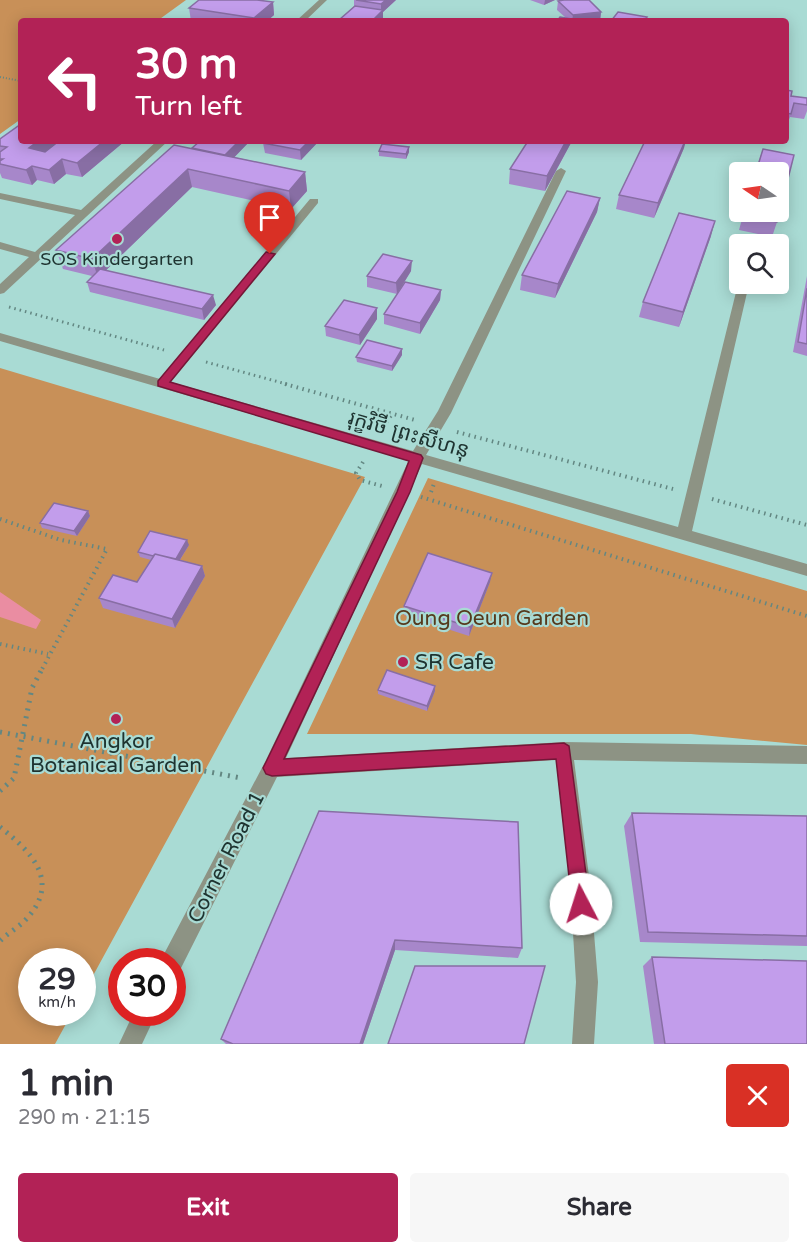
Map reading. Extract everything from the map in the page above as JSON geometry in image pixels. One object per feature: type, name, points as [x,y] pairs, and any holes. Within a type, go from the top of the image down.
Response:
[{"type":"street","points":[[303,18],[323,0]]},
{"type":"street","points":[[0,290],[160,144]]},
{"type":"street","name":"Corner Road 1","points":[[179,948],[268,775],[404,492],[416,458],[444,413],[561,171]]},
{"type":"street","points":[[0,196],[83,214]]},
{"type":"street","points":[[162,383],[314,201]]},
{"type":"street","points":[[0,245],[36,256]]},
{"type":"street","points":[[683,535],[742,294]]},
{"type":"street","name":"រុក្ខវិថី ព្រះសីហនុ","points":[[0,337],[807,570]]},
{"type":"street","points":[[564,751],[580,884],[587,982],[583,1044]]},
{"type":"street","points":[[268,775],[564,751],[807,755]]},
{"type":"street","points":[[130,1044],[139,1026]]},
{"type":"path","points":[[0,77],[18,80]]},
{"type":"path","points":[[0,304],[392,414],[807,525]]},
{"type":"path","points":[[392,414],[356,473],[360,480],[807,616]]},
{"type":"path","points":[[0,519],[61,540],[107,549],[48,654],[32,688],[20,738],[14,778],[0,791]]},
{"type":"path","points":[[0,644],[48,654]]},
{"type":"path","points":[[0,732],[20,738],[191,767],[268,775]]},
{"type":"path","points":[[0,827],[41,868],[43,885],[40,899],[29,916],[0,940]]},
{"type":"green space","points":[[0,0],[186,0],[161,18],[18,18],[18,121],[0,134]]},
{"type":"green space","name":"Angkor Botanical Garden","points":[[0,368],[365,477],[96,970],[96,948],[18,948],[18,1026],[65,1026],[55,1044],[0,1044]]},
{"type":"green space","name":"Oung Oeun Garden","points":[[428,478],[807,591],[807,745],[691,734],[307,734]]},
{"type":"shaded area","points":[[0,592],[41,620],[36,629],[0,617]]},
{"type":"building","points":[[199,0],[273,2],[254,18],[189,8]]},
{"type":"building","points":[[356,0],[386,0],[381,4]]},
{"type":"building","points":[[589,0],[601,12],[573,15],[558,1]]},
{"type":"building","points":[[355,6],[383,10],[375,18],[341,18]]},
{"type":"building","points":[[618,12],[647,17],[646,18],[613,18]]},
{"type":"building","points":[[789,90],[792,91],[791,96],[807,98],[807,105],[794,103],[791,114],[789,114]]},
{"type":"building","points":[[18,126],[18,144],[34,144],[29,148],[45,152],[55,144],[100,144],[77,163],[62,159],[49,170],[32,166],[26,170],[0,164],[3,159],[0,159],[0,152],[7,147],[0,146],[0,139]]},
{"type":"building","points":[[197,144],[236,144],[225,155],[192,148]]},
{"type":"building","points":[[268,144],[306,144],[300,150]]},
{"type":"building","points":[[382,144],[409,147],[406,154],[379,151]]},
{"type":"building","points":[[526,144],[564,144],[547,176],[510,169]]},
{"type":"building","points":[[644,144],[684,144],[658,203],[619,195]]},
{"type":"building","points":[[174,145],[305,172],[289,191],[188,169],[92,259],[56,250]]},
{"type":"building","points":[[763,149],[794,155],[789,175],[789,162],[759,162]]},
{"type":"building","points":[[567,191],[600,198],[558,284],[522,275]]},
{"type":"building","points":[[679,213],[715,221],[683,312],[643,302]]},
{"type":"building","points":[[383,254],[412,261],[396,283],[367,276]]},
{"type":"building","points":[[100,269],[213,295],[202,309],[87,282]]},
{"type":"building","points":[[405,282],[441,290],[420,323],[384,314]]},
{"type":"building","points":[[807,288],[807,344],[798,342]]},
{"type":"building","points":[[344,300],[377,308],[359,335],[325,326]]},
{"type":"building","points":[[367,340],[402,349],[392,366],[356,357]]},
{"type":"building","points":[[54,503],[88,511],[74,531],[40,523]]},
{"type":"building","points":[[150,531],[187,540],[176,559],[138,552]]},
{"type":"building","points":[[428,553],[492,573],[470,627],[404,606]]},
{"type":"building","points":[[155,554],[202,566],[172,619],[99,598],[113,575],[137,582]]},
{"type":"building","points":[[387,670],[435,686],[427,706],[378,690]]},
{"type":"building","points":[[319,811],[518,822],[522,948],[395,940],[360,1044],[233,1044],[221,1039]]},
{"type":"building","points":[[632,813],[807,816],[807,936],[648,932]]},
{"type":"building","points":[[652,957],[807,961],[807,1044],[665,1044]]},
{"type":"building","points":[[415,966],[545,966],[524,1044],[388,1044]]},
{"type":"place","name":"SOS Kindergarten","points":[[117,239]]},
{"type":"place","name":"SR Cafe","points":[[403,662]]},
{"type":"place","name":"Angkor Botanical Garden","points":[[116,719]]},
{"type":"route","points":[[270,254],[162,383],[416,458],[404,492],[272,768],[564,751],[581,904]]}]
